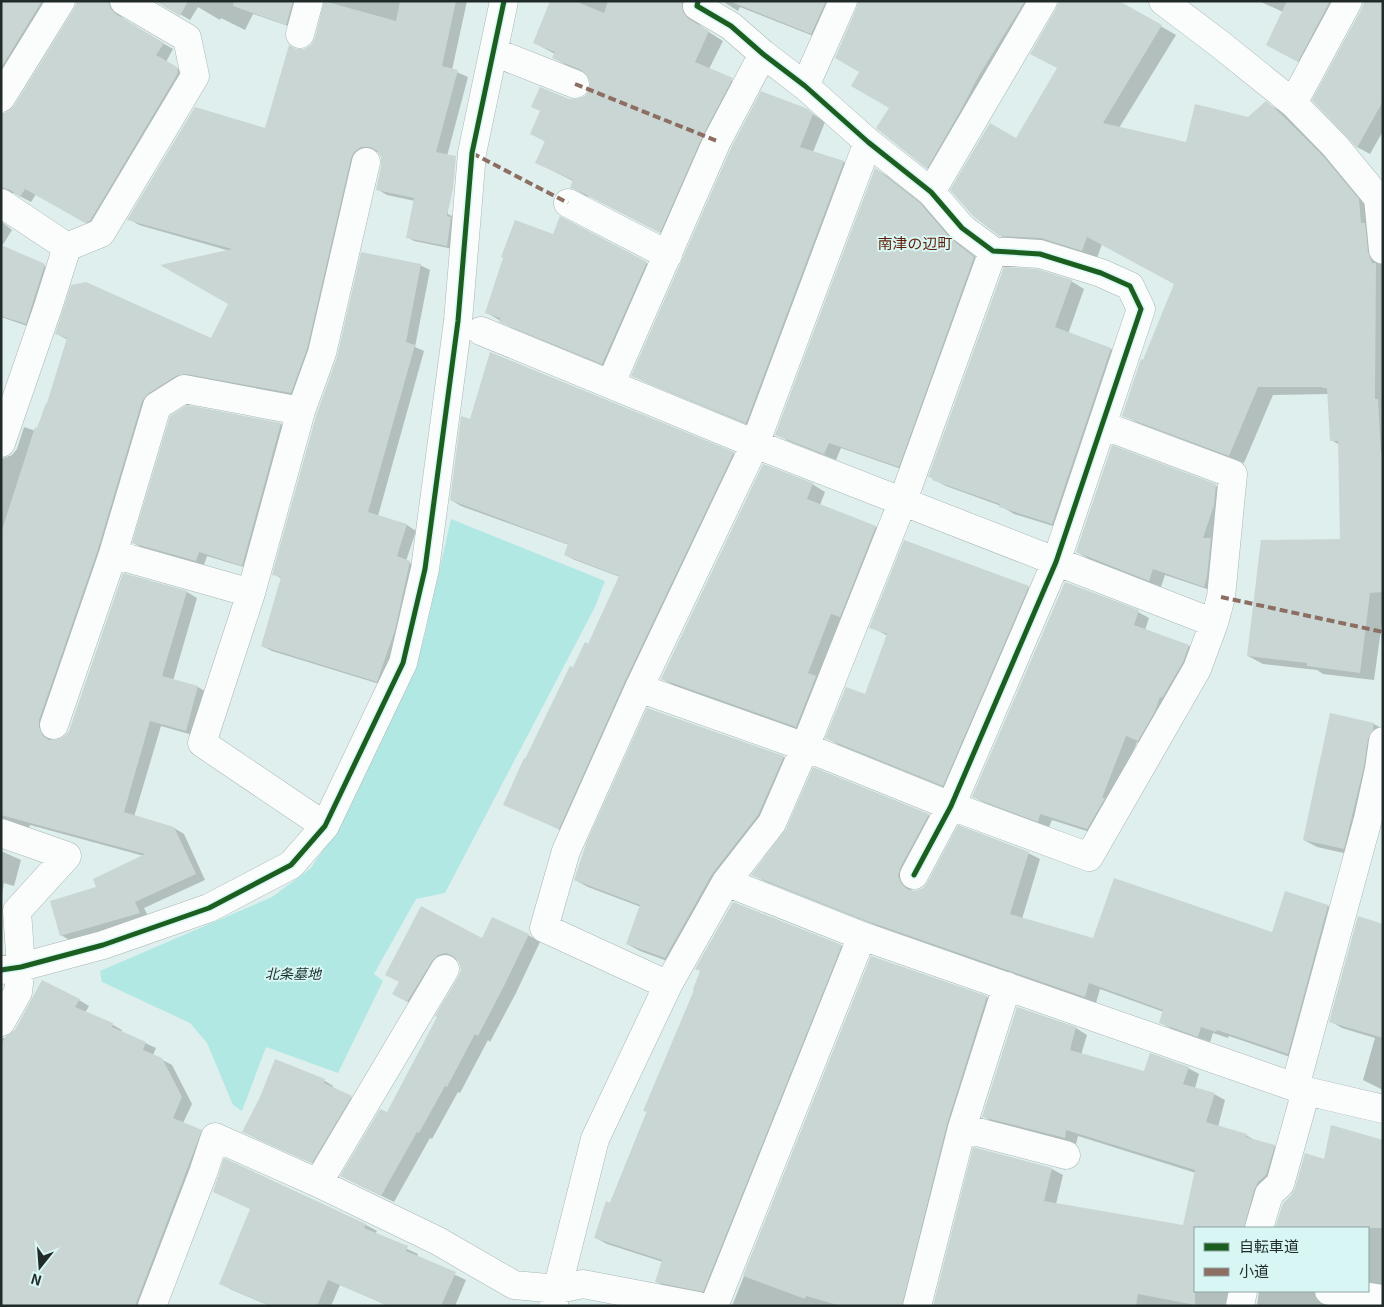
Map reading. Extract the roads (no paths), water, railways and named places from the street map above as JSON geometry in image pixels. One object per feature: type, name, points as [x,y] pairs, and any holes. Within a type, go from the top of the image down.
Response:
[{"type":"street","points":[[1,98],[61,1]]},
{"type":"street","points":[[67,247],[101,233],[195,76],[187,38],[124,1]]},
{"type":"street","points":[[300,34],[309,1]]},
{"type":"street","points":[[11,969],[103,945],[209,908],[291,865],[325,826],[403,663],[425,569],[458,321],[472,153],[504,1]]},
{"type":"street","points":[[698,1],[697,6],[731,26],[763,54],[805,86],[868,142],[931,192],[962,228],[994,251],[1040,254],[1101,273],[1130,286],[1141,309],[1056,562],[951,806],[914,875]]},
{"type":"street","points":[[805,86],[843,1]]},
{"type":"street","points":[[931,192],[1043,1]]},
{"type":"street","points":[[1162,1],[1222,45],[1293,103],[1335,146],[1378,198],[1383,250]]},
{"type":"street","points":[[1293,103],[1348,1]]},
{"type":"street","points":[[494,52],[575,84]]},
{"type":"street","points":[[611,383],[717,140],[763,54]]},
{"type":"street","points":[[668,985],[544,928],[566,851],[639,688],[755,444],[868,142]]},
{"type":"street","points":[[325,826],[202,743],[252,593],[301,411],[322,353],[366,162]]},
{"type":"street","points":[[1,203],[67,247]]},
{"type":"street","points":[[568,203],[668,255]]},
{"type":"street","points":[[1,443],[67,247]]},
{"type":"street","points":[[555,1298],[595,1139],[668,985],[726,882],[772,823],[805,747],[902,503],[994,251]]},
{"type":"street","points":[[481,331],[902,503],[1214,623]]},
{"type":"street","points":[[54,725],[113,554],[156,406],[184,390],[301,411]]},
{"type":"street","points":[[639,688],[805,747],[951,806],[1089,857],[1197,669],[1221,598],[1233,474],[1102,425]]},
{"type":"street","points":[[113,554],[252,593]]},
{"type":"street","points":[[1259,1227],[1269,1194],[1280,1184],[1300,1089],[1366,829],[1383,742]]},
{"type":"street","points":[[1,833],[67,856],[17,911],[11,969],[18,992],[1,1022]]},
{"type":"street","points":[[726,882],[862,936],[1300,1089],[1383,1109]]},
{"type":"street","points":[[714,1306],[862,936]]},
{"type":"street","points":[[318,1183],[445,969]]},
{"type":"street","points":[[917,1306],[962,1128],[1007,986]]},
{"type":"street","points":[[962,1128],[1066,1155]]},
{"type":"street","points":[[152,1306],[215,1137],[318,1183],[438,1241],[514,1285],[555,1298],[584,1284],[698,1306]]},
{"type":"street","points":[[1240,1306],[1243,1292]]},
{"type":"street","points":[[1336,1292],[1383,1300]]},
{"type":"district","name":"南津の辺町","points":[[915,242]]},
{"type":"park label","name":"北条墓地","points":[[293,973]]}]
